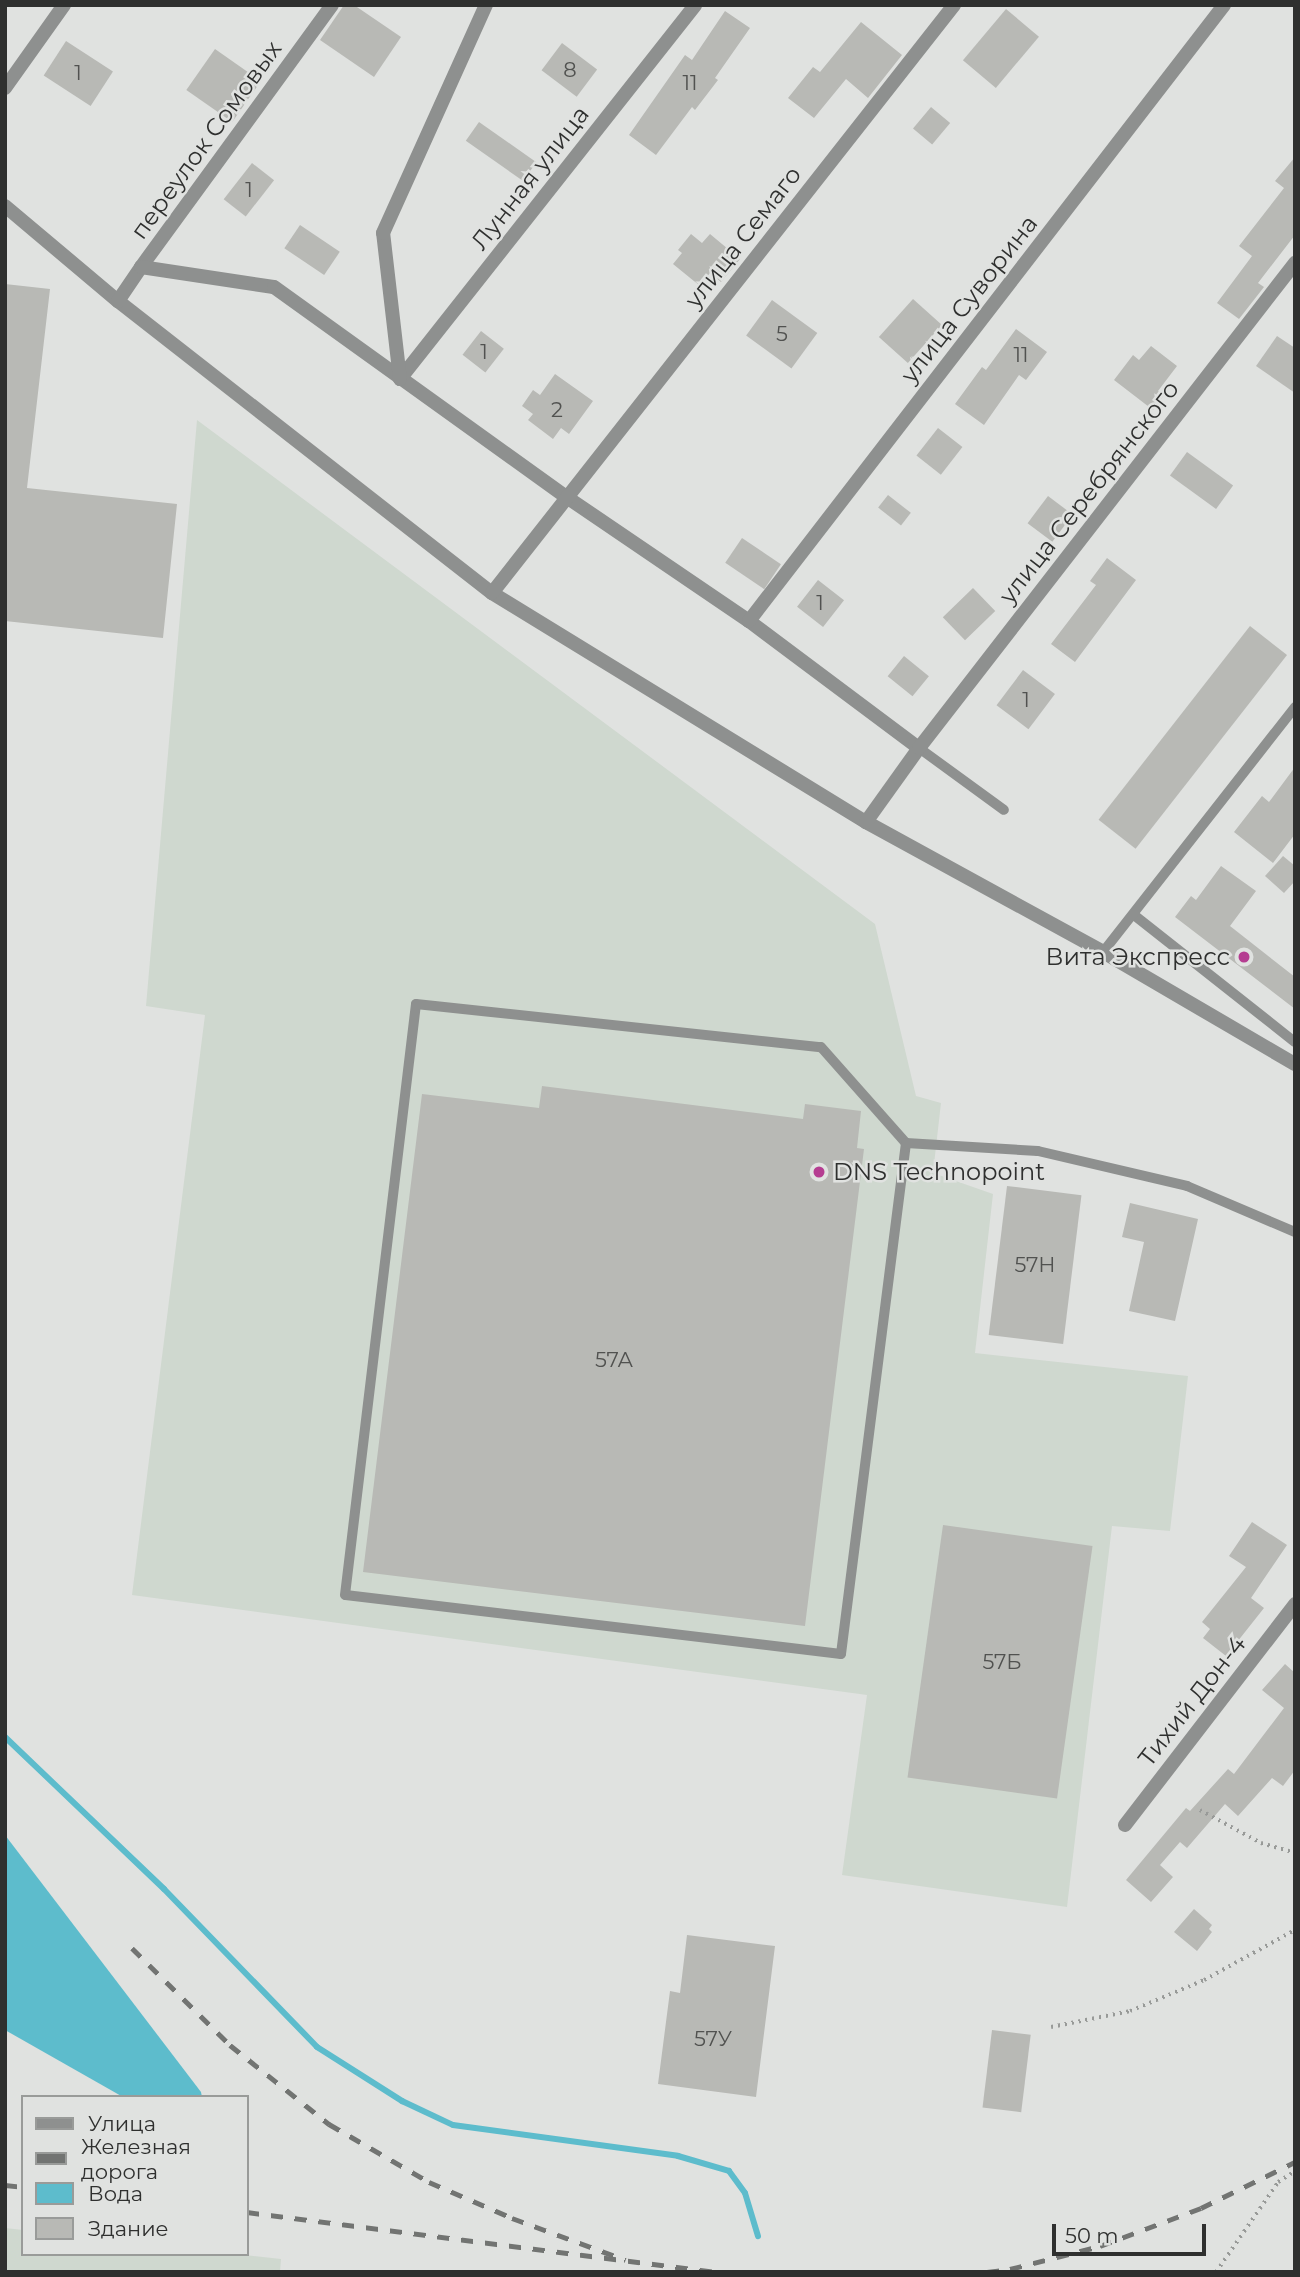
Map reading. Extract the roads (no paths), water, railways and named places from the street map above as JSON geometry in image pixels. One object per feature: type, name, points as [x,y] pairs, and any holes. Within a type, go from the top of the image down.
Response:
[{"type":"street","points":[[5,89],[64,5]]},
{"type":"street","name":"переулок Сомовых","points":[[118,301],[332,5]]},
{"type":"street","points":[[400,379],[383,233],[486,5]]},
{"type":"street","name":"Лунная улица","points":[[400,379],[695,5]]},
{"type":"street","name":"улица Семаго","points":[[492,593],[954,5]]},
{"type":"street","name":"улица Суворина","points":[[749,621],[1224,5]]},
{"type":"street","points":[[5,206],[118,301],[492,593],[866,822],[1103,952],[1295,1064]]},
{"type":"street","name":"улица Серебрянского","points":[[866,822],[919,748],[1295,263]]},
{"type":"street","points":[[141,267],[274,288],[568,498],[749,621],[919,748]]},
{"type":"street","name":"Тихий Дон-4","points":[[1125,1825],[1295,1604]]},
{"type":"lane","points":[[1103,952],[1295,707]]},
{"type":"lane","points":[[919,748],[1004,810]]},
{"type":"lane","points":[[1134,915],[1295,1042]]},
{"type":"lane","points":[[906,1143],[841,1654],[345,1595],[416,1004],[821,1047],[906,1143],[1038,1151],[1187,1186],[1295,1232]]},
{"type":"water","points":[[5,1835],[202,2095],[119,2095],[5,2030]]},
{"type":"waterway","points":[[5,1737],[164,1889],[317,2047],[402,2101],[453,2125],[678,2156],[729,2171],[745,2193],[758,2236]]},
{"type":"railway","points":[[132,1948],[230,2045],[329,2124],[429,2182],[512,2218],[626,2260]]},
{"type":"railway","points":[[987,2272],[1010,2269],[1100,2246],[1201,2208],[1295,2162]]},
{"type":"railway","points":[[5,2185],[21,2187]]},
{"type":"railway","points":[[248,2212],[714,2272]]},
{"type":"place","name":"Вита Экспресс","points":[[1244,957]]},
{"type":"place","name":"DNS Technopoint","points":[[819,1172]]}]
